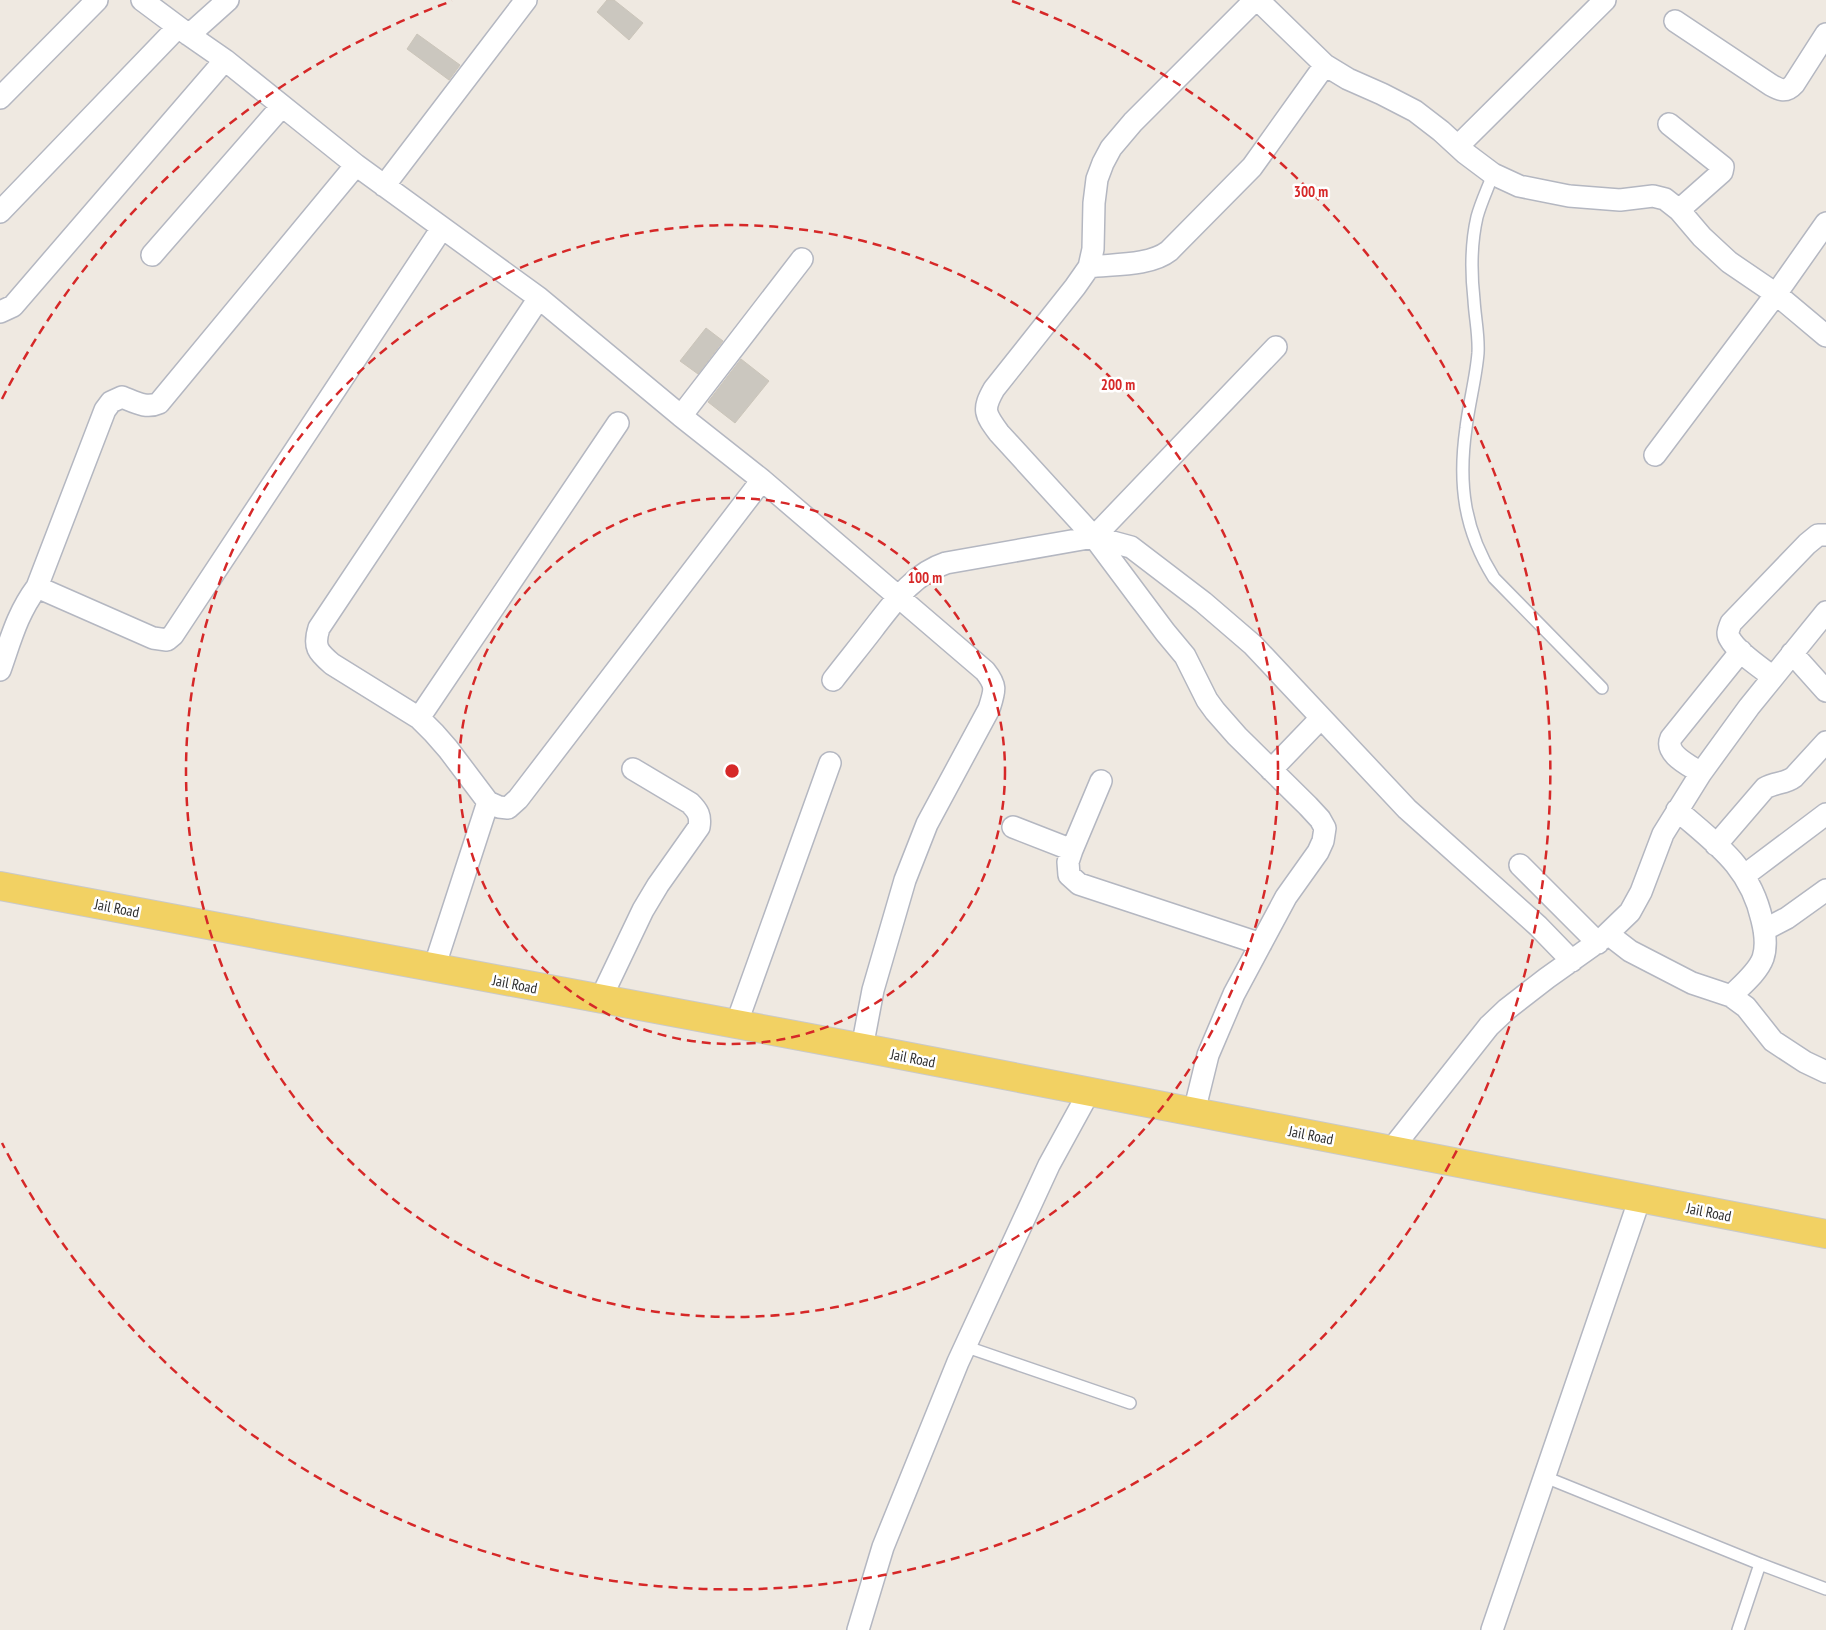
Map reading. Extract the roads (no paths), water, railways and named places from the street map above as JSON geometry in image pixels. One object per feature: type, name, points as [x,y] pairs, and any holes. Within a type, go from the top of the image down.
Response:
[{"type":"main road","name":"Jail Road","points":[[0,886],[862,1048],[1826,1234]]},
{"type":"street","points":[[0,98],[97,0]]},
{"type":"street","points":[[142,0],[225,60],[356,165],[539,298],[681,416],[762,480],[985,670],[994,682],[994,694],[989,709],[928,824],[905,880],[873,990],[862,1048]]},
{"type":"street","points":[[0,212],[183,31],[228,0]]},
{"type":"street","points":[[384,186],[526,0]]},
{"type":"street","points":[[1194,1112],[1208,1055],[1234,994],[1286,897],[1318,852],[1323,841],[1325,828],[1320,819],[1308,806],[1237,736],[1215,711],[1207,700],[1185,656],[1094,537],[999,433],[988,418],[986,403],[994,389],[1075,288],[1089,267],[1094,249],[1094,203],[1097,179],[1103,162],[1111,148],[1133,122],[1256,0],[1325,65],[1348,79],[1415,111],[1493,174],[1519,186],[1569,196],[1620,200],[1653,196],[1665,199],[1679,210],[1702,237],[1729,262],[1776,294],[1826,336]]},
{"type":"street","points":[[1458,146],[1605,0]]},
{"type":"street","points":[[1675,21],[1771,84],[1784,90],[1789,89],[1794,84],[1826,34]]},
{"type":"street","points":[[0,312],[13,306],[225,60]]},
{"type":"street","points":[[1089,267],[1147,261],[1157,259],[1170,251],[1252,167],[1325,65]]},
{"type":"street","points":[[152,255],[282,106]]},
{"type":"street","points":[[1669,124],[1723,167],[1722,172],[1679,210]]},
{"type":"street","points":[[0,670],[9,615],[25,603],[38,587],[105,410],[111,402],[122,397],[144,406],[152,406],[159,403],[356,165]]},
{"type":"street","points":[[1655,455],[1776,294],[1826,223]]},
{"type":"street","points":[[38,587],[161,641],[167,640],[173,635],[442,228]]},
{"type":"street","points":[[681,416],[802,259]]},
{"type":"street","points":[[539,298],[319,628],[315,640],[320,654],[332,664],[418,718],[448,749],[488,802],[499,807],[508,808],[518,799],[762,480]]},
{"type":"street","points":[[1094,537],[1276,347]]},
{"type":"street","points":[[418,718],[618,423]]},
{"type":"street","points":[[1772,677],[1741,651],[1729,638],[1728,632],[1731,623],[1807,544],[1818,536],[1826,535]]},
{"type":"street","points":[[833,680],[899,596],[918,577],[932,568],[946,563],[1094,537],[1131,547],[1203,602],[1253,644],[1407,809],[1538,926],[1572,961]]},
{"type":"street","points":[[1391,1150],[1489,1026],[1507,1009],[1603,938],[1630,912],[1641,892],[1657,846],[1701,773],[1772,677],[1826,612]]},
{"type":"street","points":[[1701,773],[1675,755],[1668,744],[1741,651]]},
{"type":"street","points":[[1792,653],[1826,691]]},
{"type":"street","points":[[1272,770],[1321,718]]},
{"type":"street","points":[[1716,845],[1765,788],[1772,784],[1788,782],[1826,742]]},
{"type":"street","points":[[736,1025],[830,763]]},
{"type":"street","points":[[600,1000],[643,910],[658,885],[699,827],[700,818],[697,811],[690,804],[633,769]]},
{"type":"street","points":[[1101,781],[1072,850],[1068,862],[1069,875],[1079,884],[1261,944]]},
{"type":"street","points":[[434,968],[488,802]]},
{"type":"street","points":[[1677,810],[1736,863],[1745,875],[1756,898],[1764,930],[1763,958],[1754,972],[1731,996]]},
{"type":"street","points":[[1745,875],[1826,814]]},
{"type":"street","points":[[1013,827],[1072,850]]},
{"type":"street","points":[[1520,865],[1603,938],[1692,983],[1731,996],[1746,1007],[1773,1041],[1805,1062],[1826,1072]]},
{"type":"street","points":[[1764,930],[1787,918],[1826,890]]},
{"type":"street","points":[[858,1630],[884,1547],[964,1346],[1049,1165],[1089,1092]]},
{"type":"street","points":[[1492,1630],[1640,1198]]},
{"type":"lane","points":[[1493,174],[1477,216],[1472,251],[1478,354],[1462,461],[1464,498],[1471,533],[1481,557],[1494,578],[1602,688]]},
{"type":"lane","points":[[964,1346],[1130,1403]]},
{"type":"lane","points":[[1545,1477],[1826,1589]]},
{"type":"lane","points":[[1738,1630],[1760,1564]]}]
